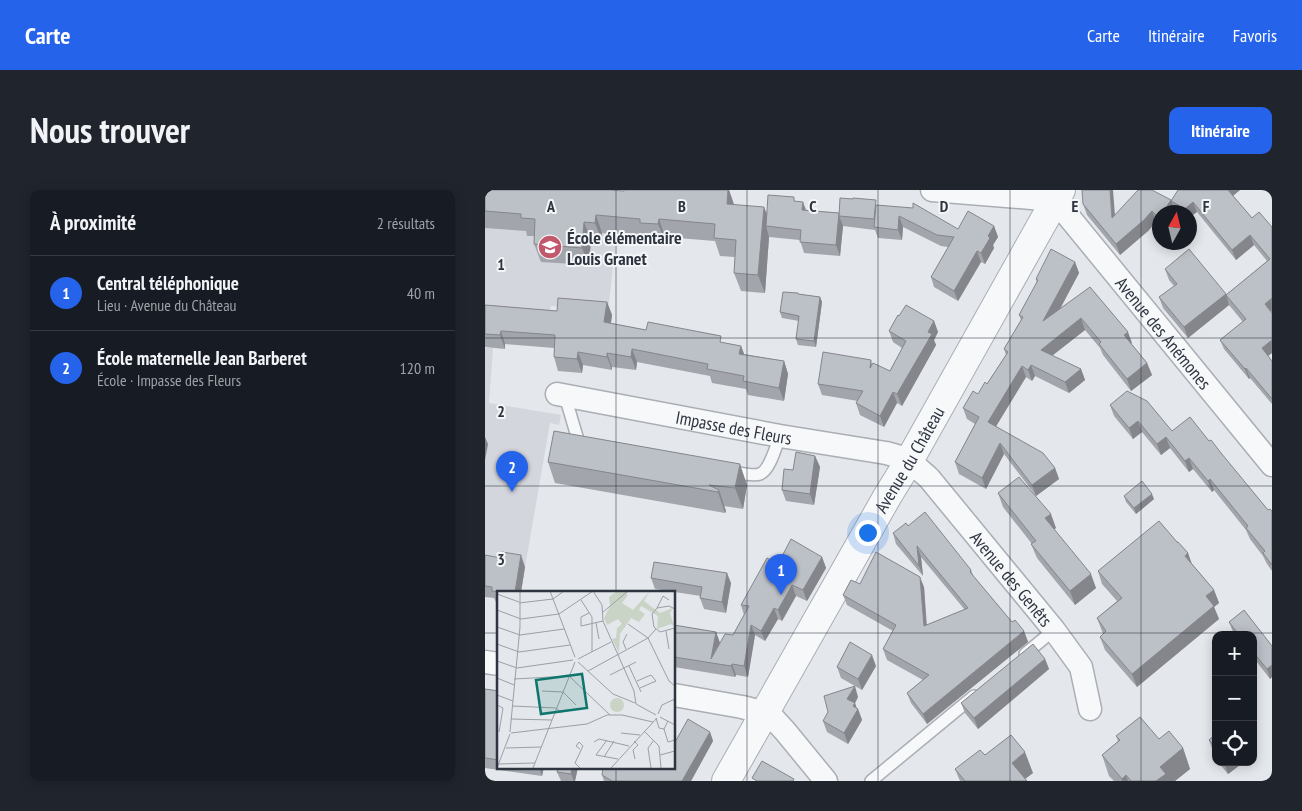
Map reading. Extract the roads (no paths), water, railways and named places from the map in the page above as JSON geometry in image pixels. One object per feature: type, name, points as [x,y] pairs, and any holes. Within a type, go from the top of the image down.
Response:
[{"type":"street","points":[[932,190],[1058,195]]},
{"type":"street","name":"Avenue du Château","points":[[726,781],[1058,195]]},
{"type":"street","name":"Avenue des Anémones","points":[[1058,195],[1272,465]]},
{"type":"street","name":"Impasse des Fleurs","points":[[561,395],[780,436],[886,453],[909,461]]},
{"type":"street","name":"Avenue des Genêts","points":[[909,461],[929,478],[1054,630],[1081,667],[1090,709]]},
{"type":"street","points":[[675,695],[765,713],[774,719],[826,781]]},
{"type":"lane","points":[[561,395],[578,440],[582,445],[599,449]]},
{"type":"lane","points":[[714,468],[760,474],[767,468],[780,436]]},
{"type":"lane","points":[[1017,660],[1054,630]]},
{"type":"lane","points":[[871,781],[981,690]]},
{"type":"place","name":"École élémentaire Louis Granet","points":[[550,247]]},
{"type":"place","name":"École maternelle Jean Barberet","points":[[512,492]]},
{"type":"place","name":"Central téléphonique","points":[[781,595]]}]
